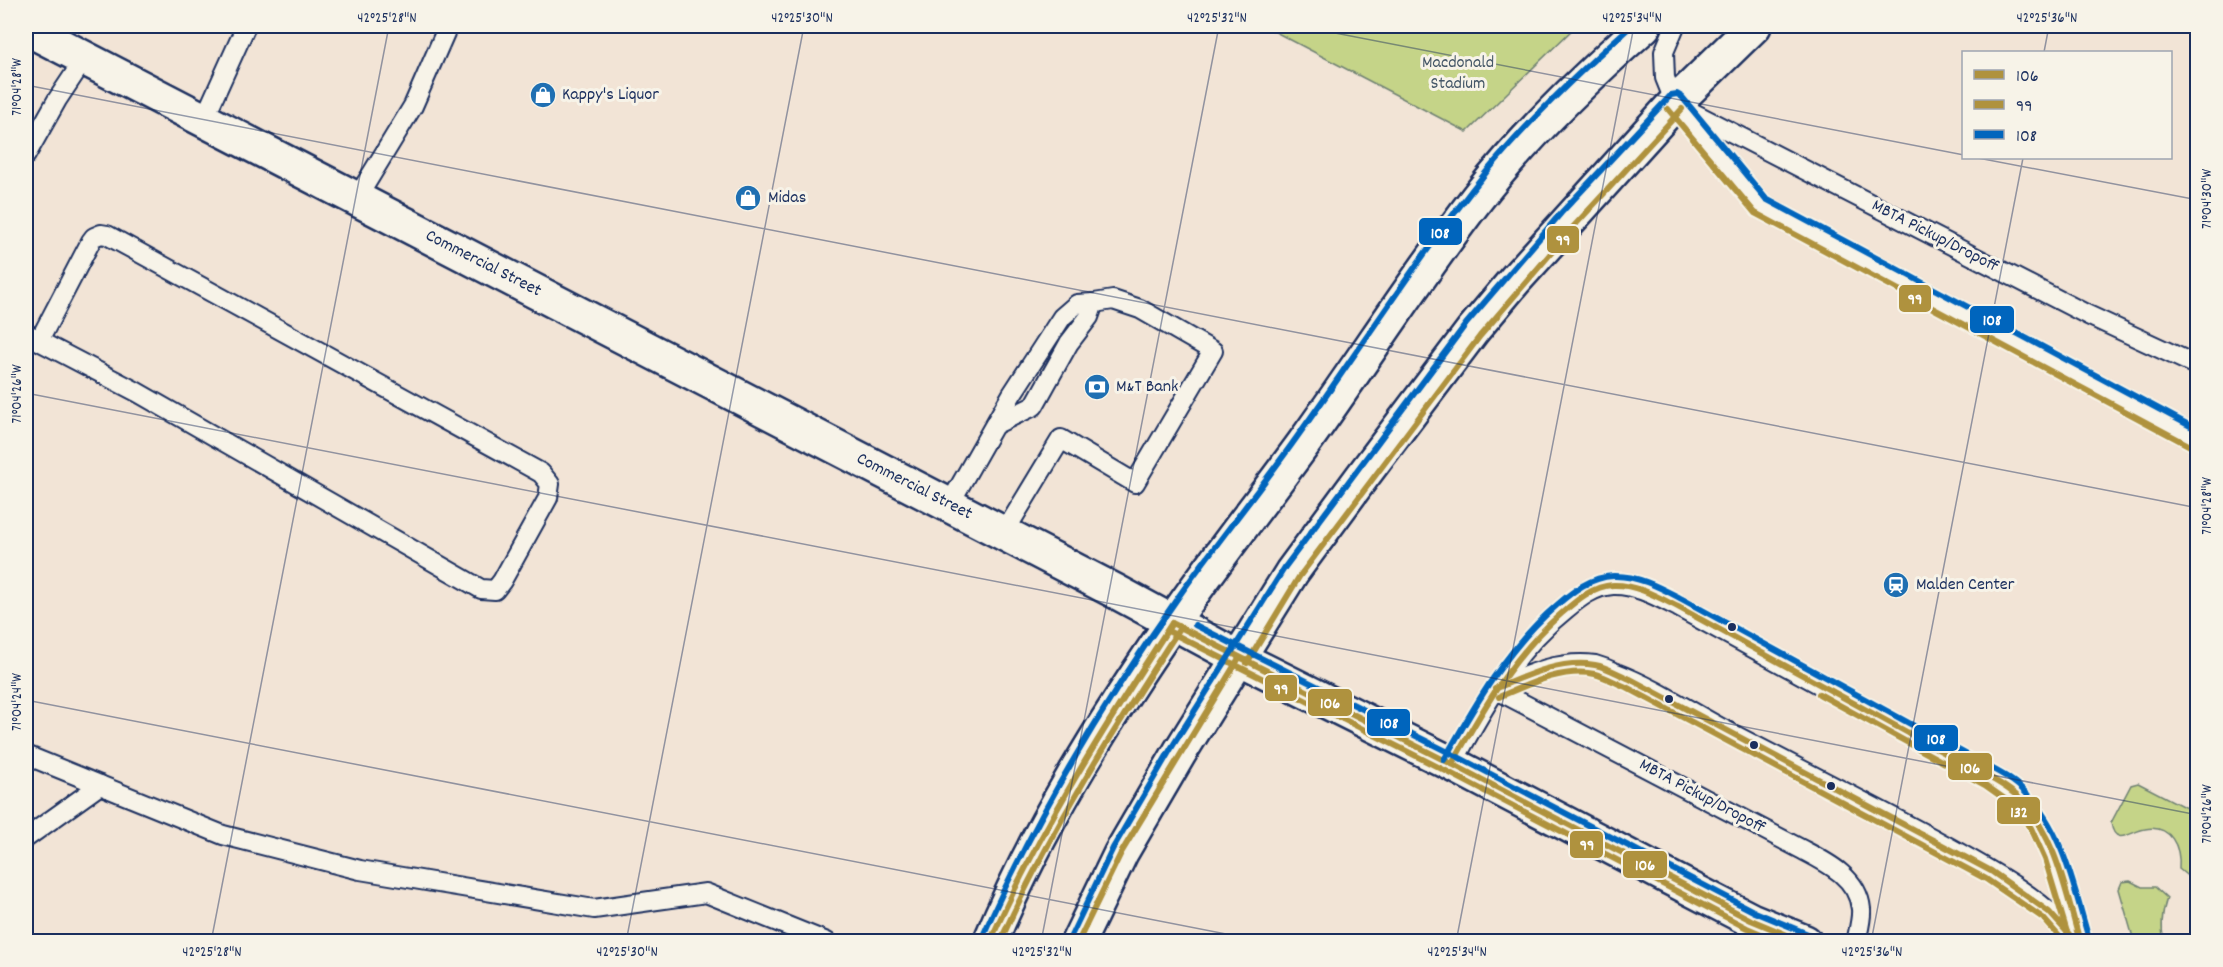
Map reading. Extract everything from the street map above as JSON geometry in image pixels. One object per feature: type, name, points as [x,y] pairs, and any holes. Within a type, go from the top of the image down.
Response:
[{"type":"main road","points":[[990,942],[1041,836],[1086,754],[1172,623],[1306,440],[1479,196],[1529,137],[1589,75],[1644,26]]},
{"type":"main road","points":[[1078,942],[1121,853],[1292,572],[1473,330],[1568,219],[1675,104],[1754,26]]},
{"type":"main road","name":"Commercial Street","points":[[34,29],[85,58],[1004,533],[1239,658],[1452,764],[1748,931],[1805,942]]},
{"type":"lane","points":[[204,119],[246,26]]},
{"type":"lane","points":[[357,198],[413,106],[448,26]]},
{"type":"lane","points":[[1675,26],[1664,52],[1665,78],[1675,104],[1760,206],[2198,440]]},
{"type":"lane","points":[[26,155],[57,100],[85,58]]},
{"type":"lane","name":"MBTA Pickup/Dropoff","points":[[1675,104],[2088,315],[2198,366]]},
{"type":"lane","points":[[101,234],[107,235],[541,473],[550,484],[548,498],[502,581],[495,590],[482,589],[137,392],[32,337],[91,241],[101,234]]},
{"type":"lane","points":[[949,505],[996,424],[1034,406],[1070,343],[1089,317],[1094,303],[1113,300],[1140,309],[1213,351],[1136,483],[1061,439],[1004,533]]},
{"type":"lane","points":[[1452,764],[1495,689],[1540,630],[1581,597],[1602,587],[1624,586],[1652,594],[1678,606],[1976,770],[2017,796],[2030,809],[2056,863],[2078,942]]},
{"type":"lane","points":[[1495,689],[1535,672],[1569,664],[1598,666],[1634,680],[1857,797],[1998,875],[2049,912],[2070,931],[2078,942]]},
{"type":"lane","name":"MBTA Pickup/Dropoff","points":[[1495,689],[1801,849],[1844,874],[1856,893],[1861,909],[1856,942]]},
{"type":"lane","points":[[26,755],[223,835],[360,870],[594,909],[706,893],[827,942]]},
{"type":"lane","points":[[26,838],[100,785]]},
{"type":"green space","name":"Macdonald Stadium","points":[[1264,26],[1576,26],[1467,132]]},
{"type":"green space","points":[[2138,783],[2196,813],[2189,826],[2197,831],[2197,877],[2191,879],[2179,869],[2176,845],[2162,830],[2145,829],[2124,836],[2116,835],[2113,831],[2111,823],[2131,785]]},
{"type":"green space","points":[[2130,881],[2142,887],[2155,887],[2167,898],[2162,919],[2164,941],[2134,941],[2119,889],[2122,882]]},
{"type":"transit line","name":"108","points":[[982,938],[1024,849],[1072,762],[1124,678],[1179,596],[1283,457],[1414,268],[1488,170],[1556,95],[1631,26]]},
{"type":"transit line","name":"108","points":[[1070,938],[1113,848],[1172,747],[1285,567],[1466,324],[1561,213],[1671,95],[1677,94],[1682,97],[1766,199],[2198,430]]},
{"type":"transit line","name":"99","points":[[1668,109],[1755,213],[2194,448]]},
{"type":"transit line","name":"99","points":[[1247,663],[1299,577],[1480,336],[1575,225],[1682,109]]},
{"type":"transit line","name":"108","points":[[1444,760],[1494,677],[1523,639],[1557,605],[1576,590],[1597,579],[1622,576],[1640,580],[1682,599],[2016,784],[2039,808],[2059,843],[2089,939]]},
{"type":"transit line","name":"106","points":[[1452,764],[1500,684],[1544,629],[1579,599],[1599,588],[1622,585],[1638,589],[1678,607],[2004,786],[2032,813],[2051,847],[2080,942]]},
{"type":"transit line","name":"106","points":[[1172,623],[1452,764],[1751,920],[1804,942]]},
{"type":"transit line","name":"106","points":[[990,942],[1009,900],[1052,819],[1098,739],[1172,623]]},
{"type":"transit line","name":"108","points":[[1195,625],[1456,756],[1755,912],[1808,934]]},
{"type":"transit line","name":"99","points":[[1000,942],[1040,860],[1084,781],[1180,628]]},
{"type":"transit line","name":"99","points":[[1168,631],[1448,772],[1747,928],[1780,942]]},
{"type":"transit line","name":"106","points":[[1078,942],[1121,853],[1239,658]]},
{"type":"transit line","name":"106","points":[[1495,689],[1531,674],[1569,664],[1595,665],[1608,669],[1991,871],[2049,912],[2076,942]]},
{"type":"transit line","name":"99","points":[[1499,697],[1558,675],[1583,672],[1607,678],[1986,879],[2043,918],[2064,942]]},
{"type":"transit line","name":"132","points":[[1819,694],[1985,785],[2016,807],[2031,828],[2045,859],[2070,942]]},
{"type":"place","name":"Kappy's Liquor","points":[[543,95]]},
{"type":"place","name":"Midas","points":[[748,198]]},
{"type":"place","name":"M&T Bank","points":[[1097,387]]},
{"type":"place","name":"Malden Center","points":[[1896,585]]}]
